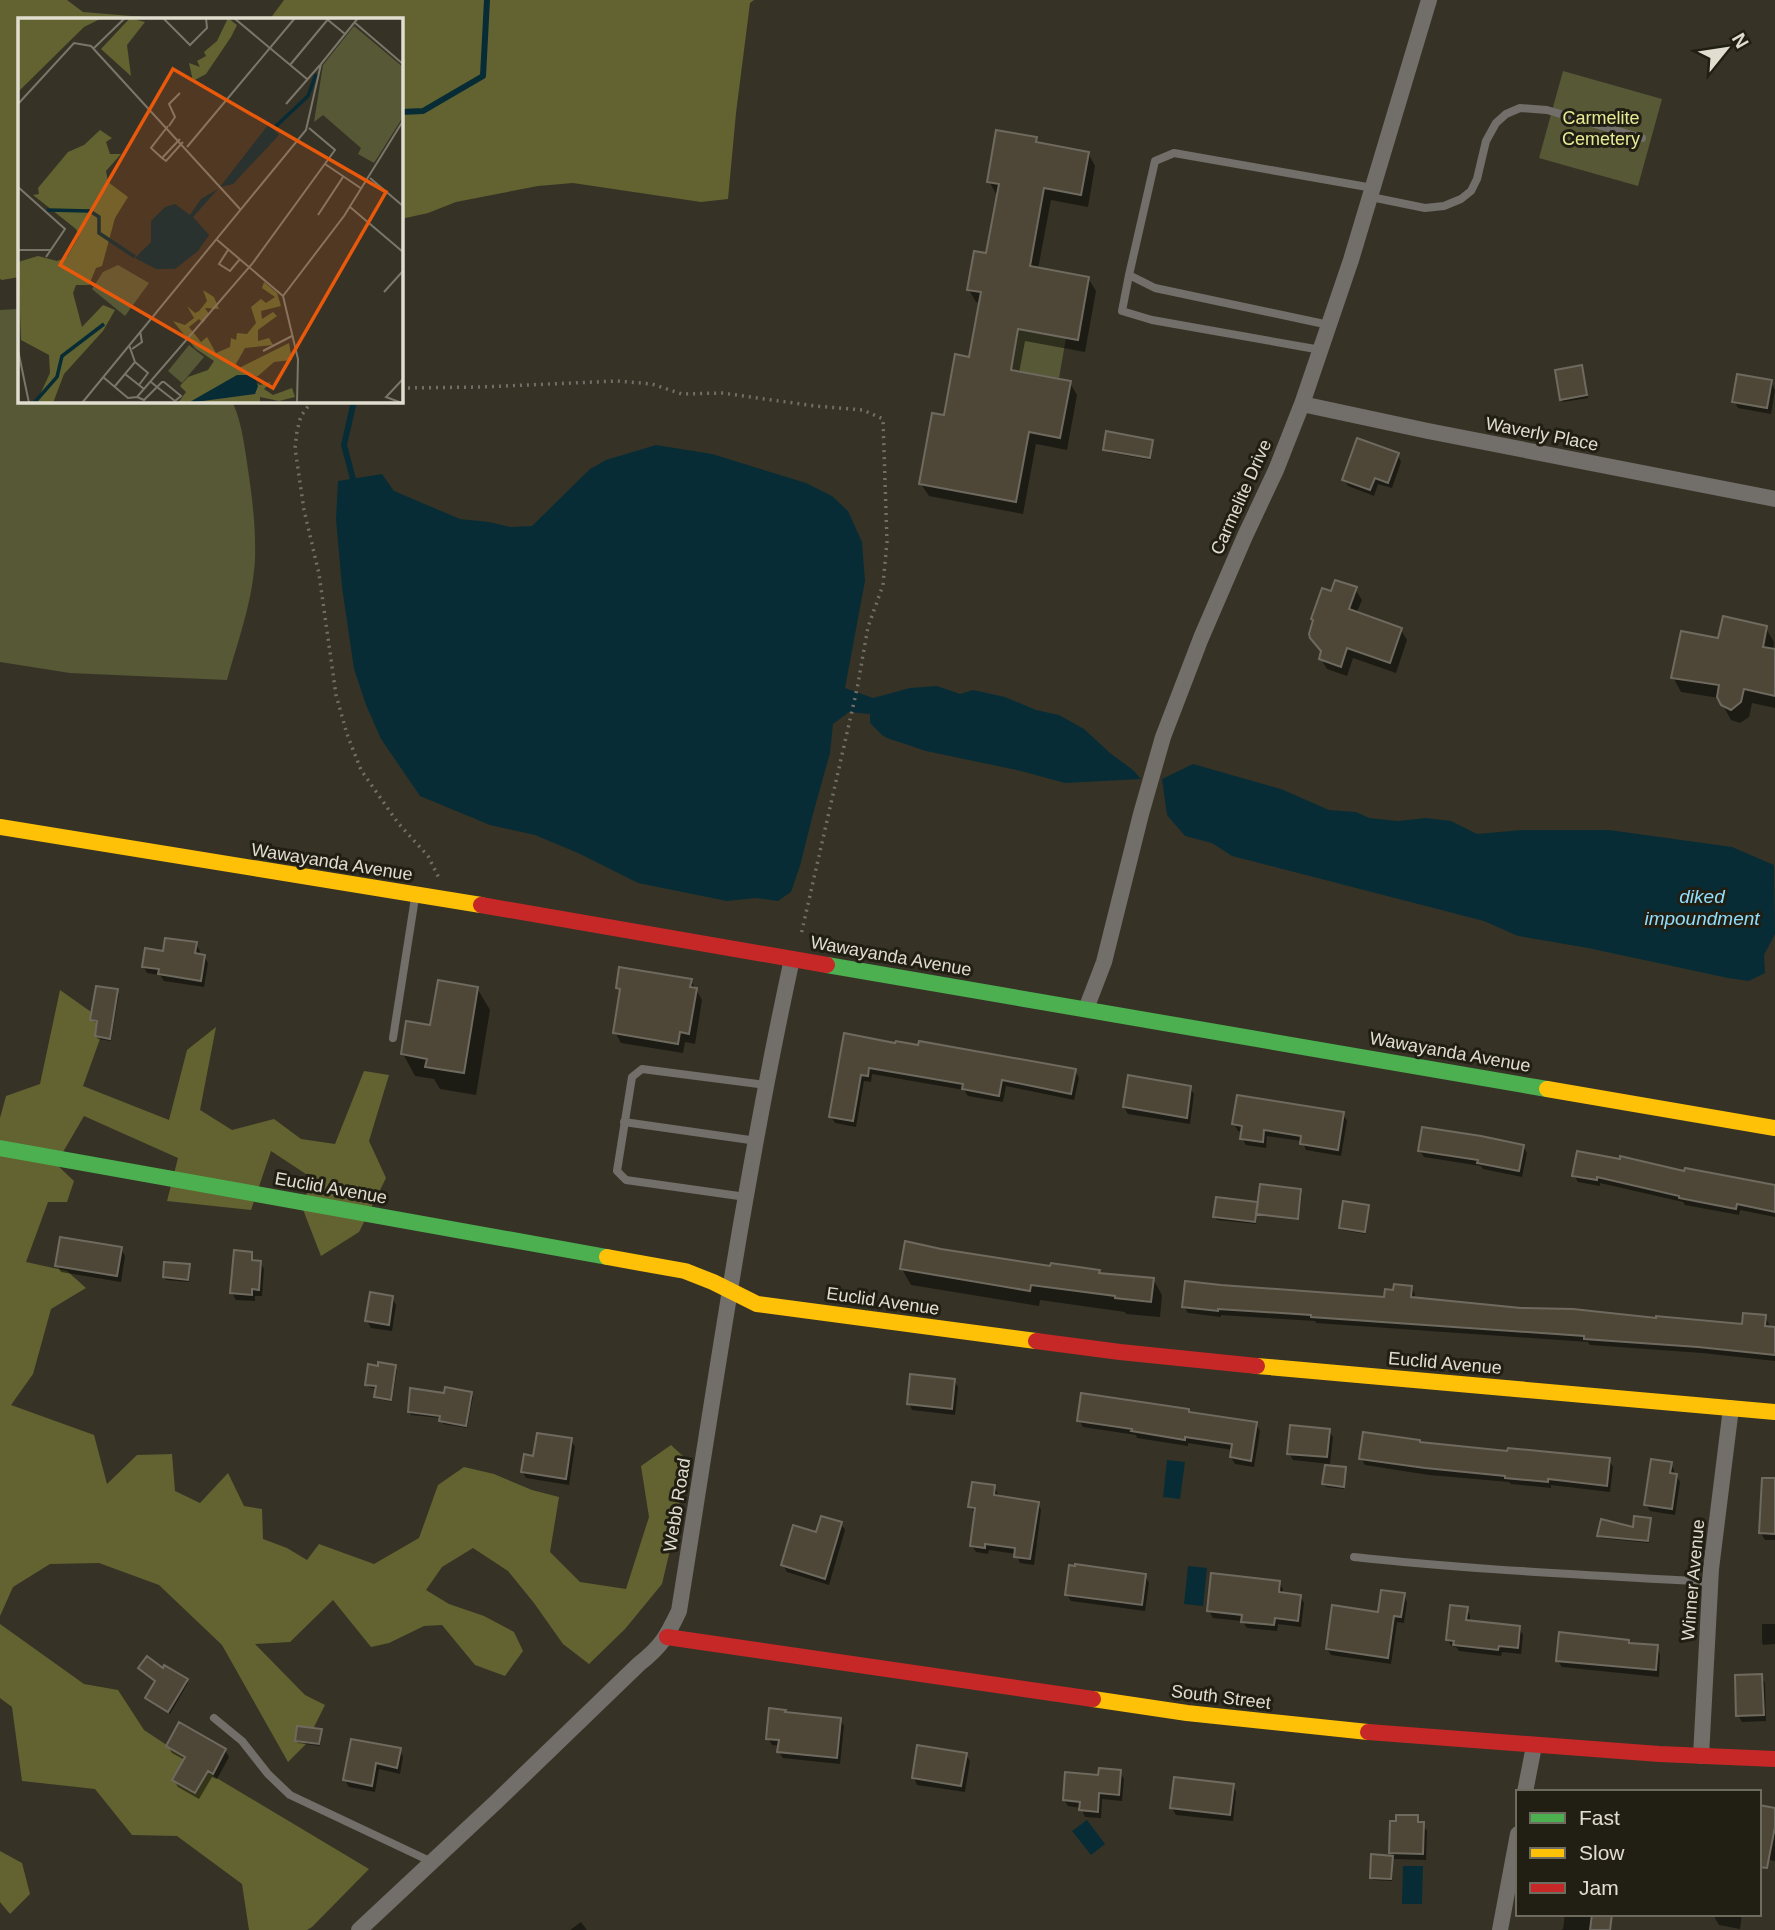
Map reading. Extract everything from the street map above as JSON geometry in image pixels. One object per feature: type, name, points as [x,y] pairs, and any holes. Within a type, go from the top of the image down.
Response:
[{"type":"street","name":"Carmelite Drive","points":[[1086,1009],[1104,962],[1163,737],[1201,638],[1276,470],[1302,404],[1372,193],[1429,0]]},
{"type":"street","name":"Waverly Place","points":[[1302,404],[1775,499]]},
{"type":"street","name":"Wawayanda Avenue","points":[[0,827],[442,899],[1775,1128]]},
{"type":"street","name":"Webb Road","points":[[359,1930],[639,1664],[657,1650],[667,1637],[679,1611],[773,1042],[792,959]]},
{"type":"street","name":"Euclid Avenue","points":[[0,1148],[685,1271],[710,1279],[758,1304],[1120,1352],[1321,1373],[1775,1412]]},
{"type":"street","name":"Winner Avenue","points":[[1702,1756],[1711,1582],[1731,1408]]},
{"type":"street","name":"South Street","points":[[667,1637],[1187,1713],[1348,1731],[1534,1746],[1775,1759]]},
{"type":"street","points":[[1525,1790],[1534,1746]]},
{"type":"street","points":[[1500,1930],[1516,1845]]},
{"type":"lane","points":[[1321,350],[1152,320],[1122,312],[1155,161],[1174,153],[1372,193],[1425,208],[1444,206],[1461,199],[1471,191],[1477,179],[1486,141],[1496,123],[1506,114],[1520,108],[1548,110],[1642,138]]},
{"type":"lane","points":[[1129,275],[1155,288],[1329,325]]},
{"type":"lane","points":[[393,1038],[415,895]]},
{"type":"lane","points":[[747,1197],[626,1180],[617,1171],[624,1122],[632,1077],[642,1069],[766,1085]]},
{"type":"lane","points":[[624,1122],[757,1140]]},
{"type":"lane","points":[[1354,1557],[1584,1576],[1711,1582]]},
{"type":"lane","points":[[214,1717],[242,1741],[268,1774],[290,1795],[432,1862]]},
{"type":"path","points":[[402,388],[617,381],[652,384],[682,394],[722,393],[863,410],[883,419],[887,542],[883,585],[868,626],[849,726],[801,934]]},
{"type":"path","points":[[311,402],[301,416],[295,448],[304,510],[320,573],[336,695],[360,770],[398,823],[428,856],[439,875],[442,899]]},
{"type":"green space","name":"Carmelite Cemetery","points":[[1563,71],[1662,99],[1638,186],[1539,158]]},
{"type":"green space","points":[[18,309],[18,402],[232,402],[242,431],[249,475],[255,559],[248,605],[227,680],[70,673],[0,662],[0,310]]},
{"type":"green space","points":[[1018,329],[1066,338],[1059,378],[1011,370]]},
{"type":"shaded area","points":[[0,0],[67,0],[83,12],[155,18],[18,18],[18,277],[0,279]]},
{"type":"shaded area","points":[[284,0],[754,0],[750,3],[728,199],[701,202],[573,183],[538,186],[456,202],[428,213],[402,219],[402,18],[271,18]]},
{"type":"shaded area","points":[[60,990],[94,1014],[100,1039],[83,1086],[169,1120],[187,1050],[216,1027],[200,1110],[232,1130],[274,1119],[301,1139],[335,1144],[364,1071],[389,1075],[369,1141],[386,1178],[359,1232],[321,1256],[302,1207],[312,1178],[271,1151],[251,1210],[167,1201],[178,1158],[84,1116],[56,1164],[74,1181],[67,1202],[48,1202],[26,1262],[67,1271],[86,1288],[51,1309],[33,1374],[11,1405],[94,1435],[107,1484],[137,1455],[172,1454],[175,1491],[200,1503],[228,1473],[244,1506],[262,1509],[263,1539],[287,1548],[307,1560],[319,1544],[374,1564],[419,1538],[438,1485],[464,1467],[494,1474],[532,1490],[559,1497],[550,1552],[580,1582],[626,1589],[649,1517],[641,1466],[671,1445],[686,1459],[677,1520],[662,1584],[625,1629],[589,1664],[563,1644],[508,1571],[473,1548],[442,1567],[426,1590],[449,1604],[484,1616],[514,1632],[523,1651],[505,1676],[475,1665],[442,1625],[424,1626],[389,1643],[371,1647],[333,1600],[290,1642],[255,1644],[305,1695],[325,1705],[305,1745],[288,1762],[222,1645],[159,1585],[99,1563],[50,1564],[13,1587],[0,1616],[0,1118],[6,1096],[40,1084]]},
{"type":"shaded area","points":[[0,1624],[84,1684],[118,1690],[144,1730],[215,1777],[369,1869],[307,1930],[249,1930],[242,1884],[177,1836],[132,1835],[95,1789],[22,1781],[12,1707],[0,1698]]},
{"type":"shaded area","points":[[0,1851],[22,1863],[30,1894],[10,1914],[0,1902]]},
{"type":"water","points":[[656,445],[712,454],[806,483],[832,496],[848,511],[862,542],[865,581],[845,688],[873,698],[910,688],[937,686],[960,694],[973,690],[1005,697],[1036,710],[1059,715],[1084,729],[1141,779],[1065,783],[926,751],[882,735],[870,723],[870,714],[849,712],[833,724],[830,753],[800,866],[791,892],[778,901],[756,898],[727,901],[638,883],[535,835],[490,825],[420,796],[381,739],[354,669],[342,587],[336,519],[338,481],[382,474],[394,491],[460,519],[510,527],[532,526],[590,469],[606,460]]},
{"type":"water","name":"diked impoundment","points":[[1193,764],[1281,789],[1329,810],[1356,812],[1369,818],[1451,821],[1477,834],[1522,830],[1609,830],[1732,847],[1774,865],[1775,934],[1764,955],[1765,973],[1749,981],[1728,978],[1518,936],[1484,921],[1232,856],[1212,843],[1185,836],[1167,815],[1162,779]]},
{"type":"water","points":[[1167,1460],[1185,1462],[1180,1499],[1163,1497]]},
{"type":"water","points":[[1188,1566],[1207,1568],[1203,1606],[1184,1604]]},
{"type":"water","points":[[1087,1820],[1105,1844],[1091,1855],[1072,1831]]},
{"type":"water","points":[[1403,1866],[1423,1866],[1422,1904],[1402,1904]]},
{"type":"building","points":[[996,130],[1037,137],[1036,142],[1089,152],[1081,195],[1044,188],[1030,266],[1089,277],[1078,340],[1018,329],[1011,370],[1071,381],[1060,438],[1029,432],[1016,502],[919,484],[932,413],[944,415],[955,354],[969,357],[981,292],[967,290],[974,251],[986,253],[999,184],[987,182]]},
{"type":"building","points":[[1582,365],[1587,395],[1560,400],[1555,370]]},
{"type":"building","points":[[1737,374],[1772,380],[1767,408],[1732,402]]},
{"type":"building","points":[[1106,431],[1153,440],[1150,458],[1103,450]]},
{"type":"building","points":[[1357,438],[1399,453],[1388,483],[1375,478],[1370,490],[1342,480]]},
{"type":"building","points":[[1335,580],[1357,587],[1349,609],[1402,628],[1390,663],[1347,648],[1341,667],[1319,659],[1321,651],[1309,634],[1313,620],[1311,619],[1322,588],[1331,591]]},
{"type":"building","points":[[1723,616],[1767,626],[1763,647],[1775,649],[1775,696],[1744,689],[1741,702],[1731,710],[1721,705],[1717,697],[1719,685],[1671,678],[1681,631],[1718,638]]},
{"type":"building","points":[[165,938],[197,942],[195,953],[205,955],[201,981],[158,974],[159,969],[142,967],[145,948],[163,951]]},
{"type":"building","points":[[619,967],[692,979],[690,987],[697,988],[689,1034],[680,1032],[678,1044],[613,1033],[620,989],[616,988]]},
{"type":"building","points":[[438,980],[478,987],[464,1073],[425,1067],[427,1059],[401,1054],[406,1021],[430,1025]]},
{"type":"building","points":[[96,986],[118,989],[110,1039],[95,1036],[97,1021],[90,1020]]},
{"type":"building","points":[[844,1033],[895,1043],[918,1045],[919,1041],[1076,1069],[1071,1094],[1002,1080],[999,1096],[962,1089],[963,1084],[869,1068],[868,1076],[861,1075],[853,1121],[829,1117]]},
{"type":"building","points":[[1128,1075],[1191,1086],[1187,1118],[1123,1107]]},
{"type":"building","points":[[1237,1095],[1344,1112],[1338,1150],[1300,1144],[1301,1136],[1264,1130],[1263,1142],[1240,1139],[1242,1126],[1232,1124]]},
{"type":"building","points":[[1422,1127],[1524,1145],[1519,1171],[1477,1163],[1478,1160],[1418,1151]]},
{"type":"building","points":[[1577,1151],[1620,1159],[1620,1156],[1684,1171],[1685,1168],[1775,1185],[1775,1212],[1737,1204],[1736,1209],[1597,1177],[1597,1180],[1572,1176]]},
{"type":"building","points":[[1260,1184],[1301,1189],[1298,1219],[1256,1214]]},
{"type":"building","points":[[1216,1197],[1258,1202],[1255,1222],[1213,1217]]},
{"type":"building","points":[[1343,1201],[1369,1205],[1365,1232],[1339,1228]]},
{"type":"building","points":[[60,1237],[122,1247],[117,1276],[55,1266]]},
{"type":"building","points":[[905,1241],[1050,1266],[1051,1263],[1100,1270],[1099,1273],[1154,1278],[1151,1302],[1031,1285],[1030,1291],[900,1269]]},
{"type":"building","points":[[234,1250],[252,1252],[252,1260],[261,1261],[259,1290],[252,1289],[252,1295],[230,1293]]},
{"type":"building","points":[[164,1262],[190,1264],[188,1280],[163,1277]]},
{"type":"building","points":[[1185,1281],[1384,1297],[1385,1289],[1393,1290],[1394,1284],[1412,1286],[1411,1297],[1742,1324],[1743,1313],[1766,1315],[1765,1326],[1775,1327],[1775,1355],[1584,1339],[1584,1336],[1182,1307]]},
{"type":"building","points":[[370,1292],[393,1296],[389,1325],[365,1321]]},
{"type":"building","points":[[378,1362],[396,1365],[391,1400],[374,1397],[376,1386],[365,1385],[368,1364],[378,1366]]},
{"type":"building","points":[[910,1374],[955,1379],[952,1409],[907,1404]]},
{"type":"building","points":[[445,1387],[472,1392],[466,1426],[439,1421],[440,1416],[408,1412],[410,1388],[444,1393]]},
{"type":"building","points":[[1081,1393],[1257,1422],[1251,1461],[1230,1457],[1232,1444],[1185,1437],[1185,1440],[1077,1421]]},
{"type":"building","points":[[1290,1425],[1330,1429],[1327,1457],[1287,1454]]},
{"type":"building","points":[[1363,1432],[1420,1442],[1610,1458],[1607,1486],[1548,1479],[1548,1482],[1505,1478],[1359,1459]]},
{"type":"building","points":[[537,1433],[572,1438],[566,1479],[521,1472],[524,1454],[533,1456]]},
{"type":"building","points":[[1651,1459],[1672,1462],[1670,1473],[1677,1474],[1672,1509],[1644,1505]]},
{"type":"building","points":[[1325,1465],[1346,1467],[1344,1487],[1322,1484]]},
{"type":"building","points":[[1762,1478],[1775,1478],[1775,1534],[1759,1533]]},
{"type":"building","points":[[972,1482],[995,1485],[994,1495],[1039,1502],[1030,1559],[1014,1557],[1015,1548],[985,1544],[985,1548],[970,1546],[975,1508],[968,1507]]},
{"type":"building","points":[[821,1516],[842,1522],[825,1579],[781,1565],[793,1525],[816,1532]]},
{"type":"building","points":[[1634,1516],[1651,1518],[1648,1541],[1597,1536],[1601,1519],[1633,1527]]},
{"type":"building","points":[[1069,1565],[1146,1574],[1142,1605],[1065,1595]]},
{"type":"building","points":[[1211,1573],[1280,1581],[1279,1592],[1301,1595],[1298,1621],[1275,1618],[1274,1625],[1241,1622],[1242,1615],[1207,1611]]},
{"type":"building","points":[[1381,1590],[1405,1593],[1401,1617],[1394,1616],[1388,1658],[1326,1649],[1332,1605],[1378,1612]]},
{"type":"building","points":[[1450,1605],[1468,1607],[1466,1620],[1520,1626],[1518,1648],[1499,1646],[1498,1650],[1453,1645],[1454,1641],[1446,1640]]},
{"type":"building","points":[[1559,1632],[1658,1645],[1656,1670],[1556,1661]]},
{"type":"building","points":[[147,1656],[163,1668],[164,1665],[188,1679],[168,1712],[145,1698],[155,1681],[138,1668]]},
{"type":"building","points":[[1762,1674],[1764,1715],[1736,1716],[1735,1675]]},
{"type":"building","points":[[769,1708],[841,1718],[837,1758],[777,1752],[779,1740],[766,1739]]},
{"type":"building","points":[[179,1722],[226,1749],[213,1774],[208,1771],[195,1793],[172,1780],[185,1757],[166,1746]]},
{"type":"building","points":[[297,1726],[322,1729],[319,1744],[295,1741]]},
{"type":"building","points":[[351,1739],[401,1748],[397,1768],[376,1763],[372,1786],[343,1780]]},
{"type":"building","points":[[917,1745],[967,1753],[961,1786],[912,1778]]},
{"type":"building","points":[[1099,1768],[1121,1770],[1119,1795],[1099,1793],[1098,1812],[1079,1810],[1080,1802],[1063,1800],[1065,1772],[1098,1775]]},
{"type":"building","points":[[1174,1777],[1234,1784],[1230,1815],[1170,1808]]},
{"type":"building","points":[[1761,1805],[1775,1808],[1775,1827],[1767,1868],[1761,1867]]},
{"type":"building","points":[[1396,1815],[1418,1815],[1418,1822],[1424,1822],[1423,1854],[1389,1853],[1390,1821],[1396,1821]]},
{"type":"building","points":[[1371,1854],[1393,1856],[1391,1879],[1370,1878]]},
{"type":"building","points":[[1592,1916],[1612,1916],[1610,1930],[1590,1930]]},
{"type":"waterway","points":[[402,112],[423,111],[483,76],[487,0]]},
{"type":"waterway","points":[[353,479],[344,445],[354,402]]},
{"type":"traffic: fast","points":[[827,965],[1547,1089]]},
{"type":"traffic: fast","points":[[0,1148],[607,1257]]},
{"type":"traffic: slow","points":[[0,827],[481,905]]},
{"type":"traffic: slow","points":[[1547,1089],[1775,1128]]},
{"type":"traffic: slow","points":[[607,1257],[685,1271],[757,1304],[1036,1341]]},
{"type":"traffic: slow","points":[[1257,1366],[1775,1412]]},
{"type":"traffic: slow","points":[[1093,1699],[1187,1713],[1368,1732]]},
{"type":"traffic: jam","points":[[481,905],[827,965]]},
{"type":"traffic: jam","points":[[1036,1341],[1257,1366]]},
{"type":"traffic: jam","points":[[667,1637],[1093,1699]]},
{"type":"traffic: jam","points":[[1368,1732],[1659,1754],[1775,1759]]}]
